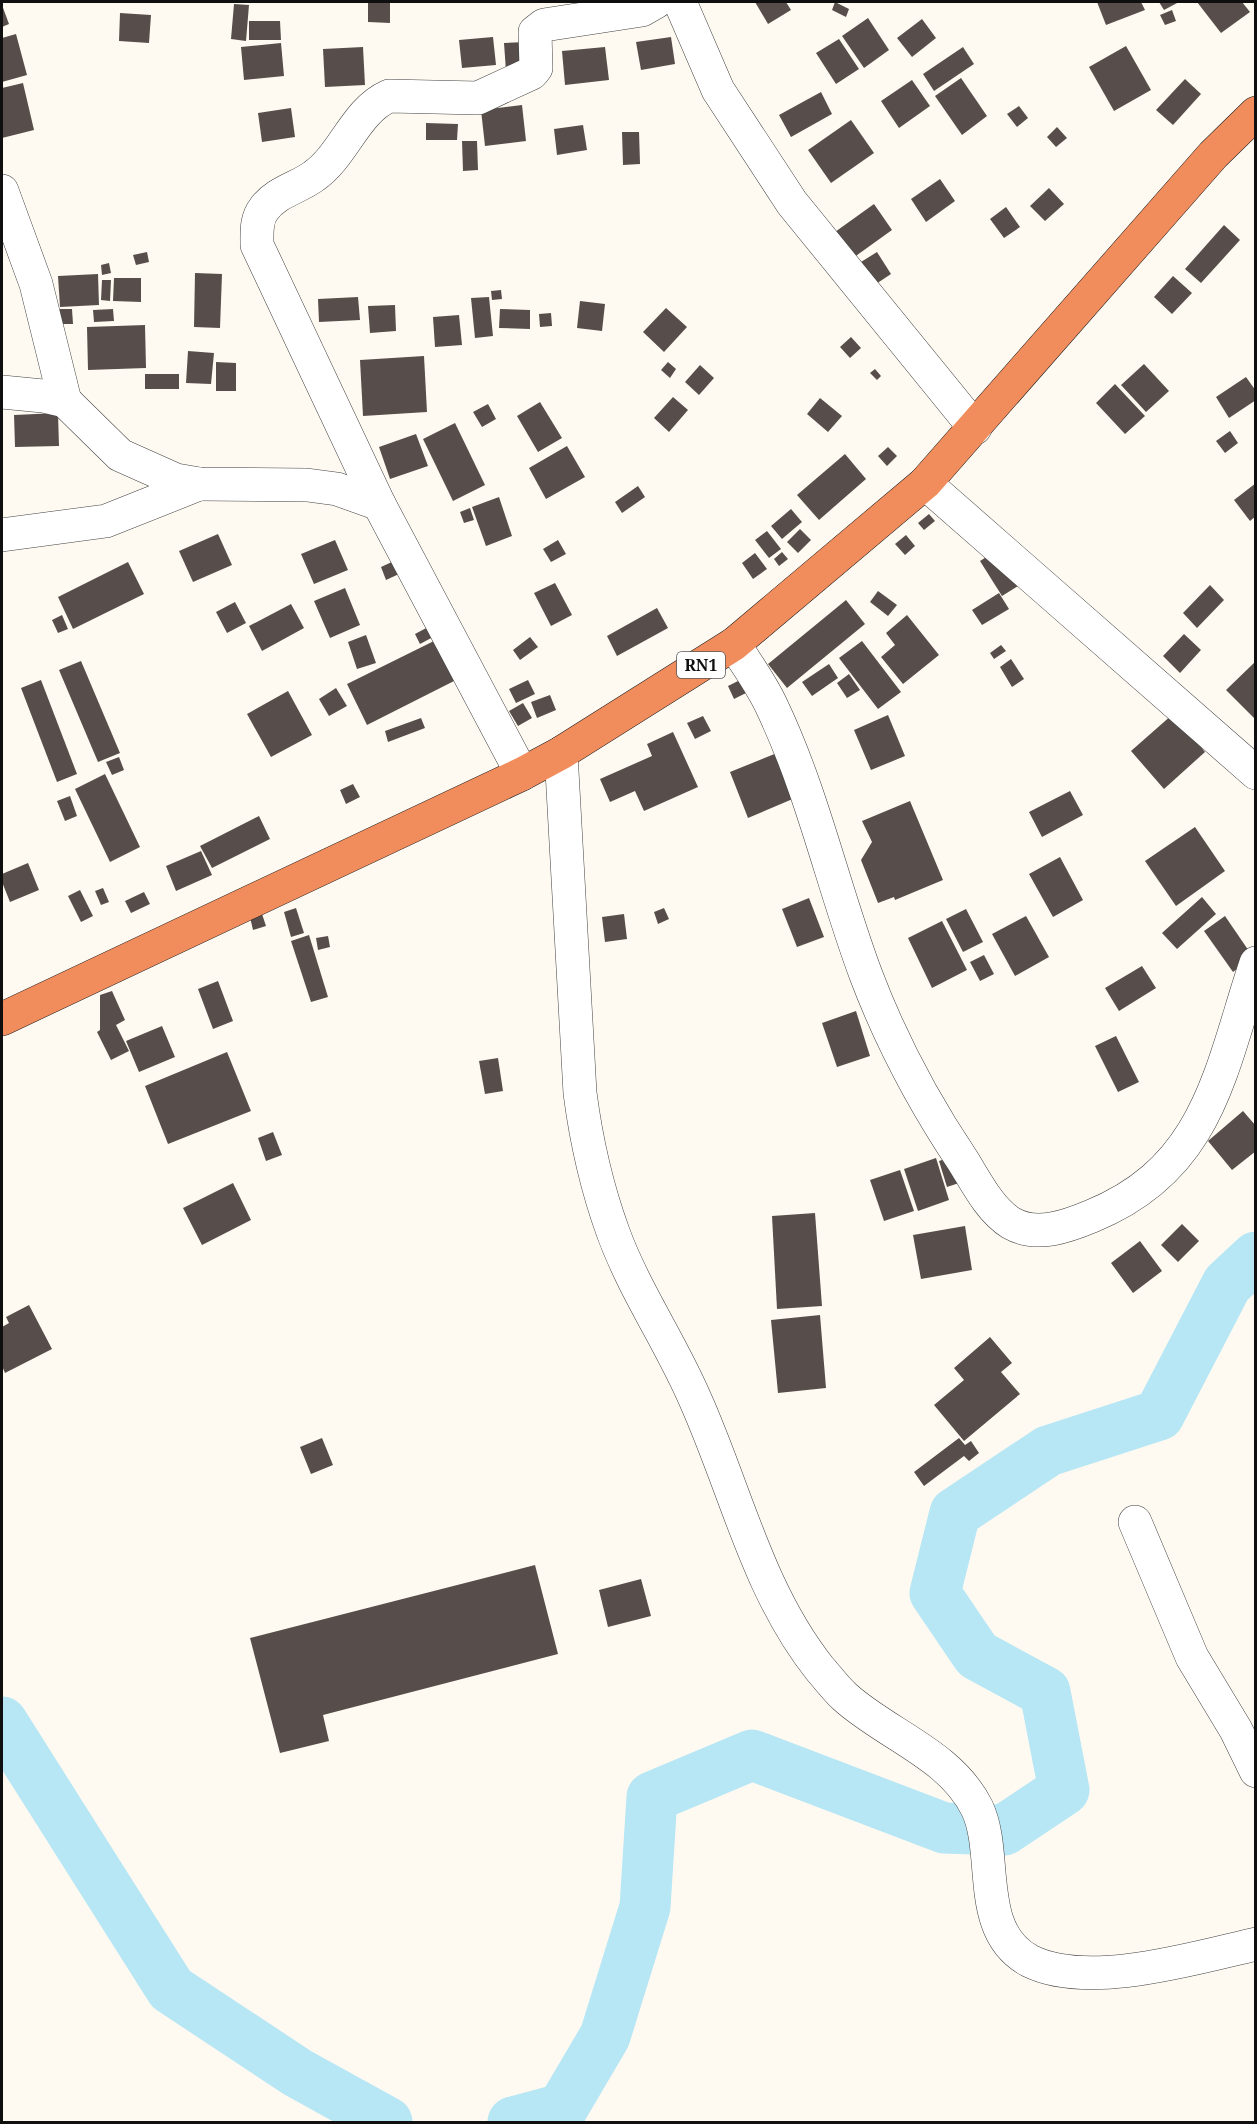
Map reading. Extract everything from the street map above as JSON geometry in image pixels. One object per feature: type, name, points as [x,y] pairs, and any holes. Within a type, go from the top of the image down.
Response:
[{"type":"highway","name":"RN1","points":[[2,1019],[522,774],[561,753],[734,644],[805,588],[925,483],[1213,155],[1256,113]]},
{"type":"street","points":[[522,774],[379,504],[257,245],[256,227],[263,210],[278,196],[313,177],[328,165],[375,102],[389,96],[478,98],[532,74],[536,68],[535,32],[544,25],[642,10],[656,2]]},
{"type":"street","points":[[680,2],[718,90],[792,203],[975,428]]},
{"type":"street","points":[[2,191],[36,284],[64,401]]},
{"type":"street","points":[[2,392],[43,396],[64,401],[120,455],[176,480],[199,484],[307,485],[347,491],[379,504]]},
{"type":"street","points":[[925,483],[1256,773]]},
{"type":"street","points":[[2,535],[64,529],[106,521],[199,484]]},
{"type":"street","points":[[734,644],[771,705],[797,766],[866,974],[892,1039],[936,1121],[993,1207],[1012,1223],[1029,1229],[1060,1229],[1111,1208],[1152,1182],[1181,1153],[1207,1111],[1256,963]]},
{"type":"street","points":[[561,753],[580,1093],[585,1128],[613,1232],[695,1399],[749,1539],[773,1593],[804,1647],[844,1696],[946,1768],[978,1809],[986,1845],[991,1898],[1001,1929],[1013,1948],[1030,1961],[1058,1969],[1091,1972],[1142,1970],[1256,1944]]},
{"type":"street","points":[[1136,1521],[1192,1657],[1236,1730],[1256,1771]]},
{"type":"building","points":[[368,2],[390,2],[390,23],[368,22]]},
{"type":"building","points":[[755,2],[786,2],[791,10],[768,24]]},
{"type":"building","points":[[835,2],[849,9],[846,17],[832,10]]},
{"type":"building","points":[[1097,2],[1141,2],[1145,10],[1106,25]]},
{"type":"building","points":[[1159,2],[1179,2],[1164,10]]},
{"type":"building","points":[[1197,2],[1242,2],[1250,12],[1221,33]]},
{"type":"building","points":[[234,4],[249,5],[246,41],[231,39]]},
{"type":"building","points":[[2,5],[9,24],[2,27]]},
{"type":"building","points":[[1172,10],[1176,21],[1165,25],[1160,15]]},
{"type":"building","points":[[120,13],[151,15],[149,43],[119,41]]},
{"type":"building","points":[[868,18],[889,50],[864,68],[842,36]]},
{"type":"building","points":[[922,19],[936,38],[912,57],[897,38]]},
{"type":"building","points":[[249,21],[280,21],[281,40],[249,40]]},
{"type":"building","points":[[16,34],[27,75],[2,82],[2,38]]},
{"type":"building","points":[[493,37],[496,65],[462,68],[459,40]]},
{"type":"building","points":[[671,37],[675,64],[641,70],[636,42]]},
{"type":"building","points":[[839,39],[859,69],[836,84],[816,53]]},
{"type":"building","points":[[526,42],[529,70],[506,71],[504,43]]},
{"type":"building","points":[[281,43],[284,76],[244,80],[241,47]]},
{"type":"building","points":[[1126,46],[1151,90],[1114,111],[1089,67]]},
{"type":"building","points":[[363,47],[365,85],[325,87],[323,49]]},
{"type":"building","points":[[605,47],[609,80],[565,85],[562,51]]},
{"type":"building","points":[[963,47],[974,64],[934,91],[923,74]]},
{"type":"building","points":[[961,78],[987,116],[962,135],[935,96]]},
{"type":"building","points":[[1185,79],[1201,94],[1173,125],[1156,110]]},
{"type":"building","points":[[912,80],[930,106],[899,128],[881,101]]},
{"type":"building","points":[[23,83],[34,130],[2,138],[2,88]]},
{"type":"building","points":[[821,92],[832,114],[791,137],[779,115]]},
{"type":"building","points":[[522,105],[526,141],[485,146],[481,110]]},
{"type":"building","points":[[1019,106],[1028,118],[1017,127],[1007,114]]},
{"type":"building","points":[[291,108],[295,137],[262,142],[258,113]]},
{"type":"building","points":[[851,120],[874,153],[831,183],[808,150]]},
{"type":"building","points":[[426,123],[458,124],[457,140],[426,140]]},
{"type":"building","points":[[583,125],[587,150],[557,155],[554,129]]},
{"type":"building","points":[[1057,127],[1067,138],[1056,147],[1047,137]]},
{"type":"building","points":[[622,132],[639,132],[640,164],[623,165]]},
{"type":"building","points":[[462,141],[477,141],[478,170],[463,171]]},
{"type":"building","points":[[940,179],[955,201],[926,222],[911,199]]},
{"type":"building","points":[[1049,188],[1064,204],[1045,221],[1030,206]]},
{"type":"building","points":[[874,204],[892,230],[853,258],[835,232]]},
{"type":"building","points":[[1006,207],[1020,227],[1004,238],[990,219]]},
{"type":"building","points":[[1224,225],[1240,240],[1201,283],[1185,269]]},
{"type":"building","points":[[147,252],[149,262],[136,265],[133,255]]},
{"type":"building","points":[[877,252],[891,274],[876,284],[861,262]]},
{"type":"building","points":[[109,263],[111,273],[102,275],[101,265]]},
{"type":"building","points":[[195,273],[222,274],[220,328],[194,327]]},
{"type":"building","points":[[98,274],[99,305],[60,307],[58,276]]},
{"type":"building","points":[[1173,276],[1192,293],[1172,314],[1154,297]]},
{"type":"building","points":[[114,278],[141,278],[141,302],[113,301]]},
{"type":"building","points":[[102,280],[111,280],[110,301],[101,300]]},
{"type":"building","points":[[501,290],[502,299],[492,300],[491,291]]},
{"type":"building","points":[[358,297],[360,320],[319,322],[318,299]]},
{"type":"building","points":[[489,297],[493,336],[475,338],[471,298]]},
{"type":"building","points":[[580,301],[605,304],[602,331],[577,328]]},
{"type":"building","points":[[395,305],[396,331],[370,333],[368,306]]},
{"type":"building","points":[[666,308],[687,327],[664,352],[643,332]]},
{"type":"building","points":[[60,309],[72,309],[73,324],[60,324]]},
{"type":"building","points":[[113,309],[114,321],[94,322],[93,310]]},
{"type":"building","points":[[500,309],[530,310],[530,329],[499,328]]},
{"type":"building","points":[[551,313],[552,326],[540,327],[539,314]]},
{"type":"building","points":[[459,315],[462,345],[435,347],[433,317]]},
{"type":"building","points":[[145,325],[146,368],[88,370],[87,327]]},
{"type":"building","points":[[851,337],[861,348],[850,358],[840,347]]},
{"type":"building","points":[[188,351],[214,353],[211,384],[186,383]]},
{"type":"building","points":[[424,356],[427,412],[363,416],[360,360]]},
{"type":"building","points":[[216,362],[236,363],[236,391],[216,391]]},
{"type":"building","points":[[668,362],[676,369],[670,378],[661,370]]},
{"type":"building","points":[[1144,364],[1169,391],[1146,412],[1121,385]]},
{"type":"building","points":[[700,365],[714,378],[699,395],[685,382]]},
{"type":"building","points":[[875,369],[881,376],[877,380],[870,373]]},
{"type":"building","points":[[145,374],[179,374],[179,389],[145,389]]},
{"type":"building","points":[[1246,377],[1256,391],[1256,400],[1229,418],[1216,397]]},
{"type":"building","points":[[1115,384],[1145,416],[1125,434],[1096,403]]},
{"type":"building","points":[[673,397],[688,410],[669,432],[654,418]]},
{"type":"building","points":[[820,398],[842,416],[828,432],[807,414]]},
{"type":"building","points":[[540,402],[562,438],[538,452],[517,416]]},
{"type":"building","points":[[488,404],[496,419],[482,427],[473,412]]},
{"type":"building","points":[[58,413],[59,446],[15,447],[14,415]]},
{"type":"building","points":[[455,423],[485,485],[453,501],[423,439]]},
{"type":"building","points":[[1230,431],[1238,443],[1225,453],[1216,441]]},
{"type":"building","points":[[416,434],[428,466],[390,479],[379,447]]},
{"type":"building","points":[[567,446],[585,477],[546,499],[529,468]]},
{"type":"building","points":[[888,447],[897,456],[887,466],[878,456]]},
{"type":"building","points":[[845,454],[866,479],[819,520],[797,495]]},
{"type":"building","points":[[1256,483],[1256,516],[1250,521],[1234,500]]},
{"type":"building","points":[[638,486],[645,497],[622,513],[615,502]]},
{"type":"building","points":[[499,497],[512,536],[486,546],[472,507]]},
{"type":"building","points":[[470,508],[474,520],[464,523],[460,512]]},
{"type":"building","points":[[791,509],[802,522],[782,539],[771,526]]},
{"type":"building","points":[[929,514],[935,521],[924,530],[918,523]]},
{"type":"building","points":[[800,529],[811,540],[798,553],[787,542]]},
{"type":"building","points":[[767,531],[781,549],[769,558],[755,540]]},
{"type":"building","points":[[218,534],[232,565],[193,582],[179,551]]},
{"type":"building","points":[[906,535],[915,546],[905,555],[895,544]]},
{"type":"building","points":[[335,540],[348,570],[314,584],[301,554]]},
{"type":"building","points":[[558,540],[566,554],[551,562],[543,549]]},
{"type":"building","points":[[999,549],[1021,584],[1002,596],[980,561]]},
{"type":"building","points":[[782,552],[788,559],[779,566],[774,559]]},
{"type":"building","points":[[755,553],[767,569],[753,579],[742,563]]},
{"type":"building","points":[[394,561],[399,574],[386,580],[381,567]]},
{"type":"building","points":[[128,562],[144,594],[73,629],[58,597]]},
{"type":"building","points":[[555,583],[572,615],[551,626],[534,593]]},
{"type":"building","points":[[1210,585],[1224,600],[1197,628],[1183,613]]},
{"type":"building","points":[[345,588],[360,625],[330,638],[314,601]]},
{"type":"building","points":[[878,591],[897,605],[888,616],[870,602]]},
{"type":"building","points":[[999,593],[1009,609],[982,625],[972,610]]},
{"type":"building","points":[[846,600],[865,624],[787,688],[768,664]]},
{"type":"building","points":[[235,602],[246,623],[227,633],[216,612]]},
{"type":"building","points":[[291,604],[304,628],[262,651],[249,626]]},
{"type":"building","points":[[657,608],[668,628],[617,656],[607,636]]},
{"type":"building","points":[[62,615],[68,629],[58,633],[52,620]]},
{"type":"building","points":[[907,615],[939,655],[903,684],[881,657],[895,645],[886,633]]},
{"type":"building","points":[[430,626],[435,636],[420,644],[415,634]]},
{"type":"building","points":[[1184,634],[1201,650],[1180,673],[1163,656]]},
{"type":"building","points":[[366,635],[376,663],[357,669],[348,642]]},
{"type":"building","points":[[530,637],[538,647],[520,660],[513,650]]},
{"type":"building","points":[[440,638],[460,678],[367,725],[347,684]]},
{"type":"building","points":[[862,641],[901,692],[878,709],[839,658]]},
{"type":"building","points":[[1001,645],[1006,651],[994,659],[990,653]]},
{"type":"building","points":[[1011,659],[1024,679],[1012,687],[1000,667]]},
{"type":"building","points":[[81,661],[120,753],[98,762],[59,670]]},
{"type":"building","points":[[1256,661],[1256,720],[1226,690]]},
{"type":"building","points":[[829,664],[838,678],[812,696],[802,682]]},
{"type":"building","points":[[849,674],[860,690],[847,698],[837,683]]},
{"type":"building","points":[[41,680],[77,774],[57,782],[21,688]]},
{"type":"building","points":[[528,680],[535,694],[516,703],[509,689]]},
{"type":"building","points":[[740,680],[746,693],[734,699],[728,686]]},
{"type":"building","points":[[336,688],[347,706],[329,716],[319,699]]},
{"type":"building","points":[[288,691],[312,735],[271,757],[247,714]]},
{"type":"building","points":[[550,695],[556,710],[537,718],[531,702]]},
{"type":"building","points":[[523,703],[532,718],[518,726],[509,711]]},
{"type":"building","points":[[1173,714],[1205,752],[1164,789],[1131,751]]},
{"type":"building","points":[[888,715],[905,756],[871,770],[854,730]]},
{"type":"building","points":[[703,716],[711,731],[695,739],[687,723]]},
{"type":"building","points":[[421,718],[425,728],[388,742],[385,731]]},
{"type":"building","points":[[673,732],[698,787],[644,811],[635,791],[610,802],[600,779],[652,756],[647,744]]},
{"type":"building","points":[[777,753],[795,798],[748,818],[730,772]]},
{"type":"building","points":[[119,757],[124,770],[112,775],[106,762]]},
{"type":"building","points":[[105,774],[140,847],[110,862],[75,789]]},
{"type":"building","points":[[353,784],[360,797],[346,804],[340,790]]},
{"type":"building","points":[[1070,791],[1083,815],[1042,837],[1029,812]]},
{"type":"building","points":[[70,796],[77,816],[65,821],[57,801]]},
{"type":"building","points":[[910,801],[943,880],[895,900],[894,897],[878,903],[861,860],[872,842],[862,821]]},
{"type":"building","points":[[259,816],[270,839],[212,868],[200,846]]},
{"type":"building","points":[[1195,827],[1225,871],[1176,906],[1145,861]]},
{"type":"building","points":[[201,851],[212,875],[176,891],[166,866]]},
{"type":"building","points":[[1060,857],[1083,900],[1053,917],[1029,874]]},
{"type":"building","points":[[28,863],[39,890],[10,902],[2,882],[2,874]]},
{"type":"building","points":[[103,888],[109,902],[101,905],[95,891]]},
{"type":"building","points":[[80,890],[93,916],[81,922],[68,896]]},
{"type":"building","points":[[144,892],[150,904],[131,913],[125,901]]},
{"type":"building","points":[[1202,897],[1216,914],[1177,949],[1162,933]]},
{"type":"building","points":[[809,898],[824,937],[797,947],[782,909]]},
{"type":"building","points":[[296,908],[304,933],[291,937],[284,912]]},
{"type":"building","points":[[664,908],[669,919],[658,924],[654,912]]},
{"type":"building","points":[[966,909],[983,942],[963,952],[946,919]]},
{"type":"building","points":[[262,914],[266,926],[253,930],[250,917]]},
{"type":"building","points":[[624,914],[627,939],[605,942],[602,917]]},
{"type":"building","points":[[1026,916],[1049,957],[1015,976],[992,934]]},
{"type":"building","points":[[1225,916],[1253,957],[1233,972],[1204,931]]},
{"type":"building","points":[[942,921],[967,970],[932,988],[908,938]]},
{"type":"building","points":[[309,935],[328,997],[311,1002],[291,941]]},
{"type":"building","points":[[328,936],[330,947],[318,950],[316,938]]},
{"type":"building","points":[[984,955],[994,974],[980,981],[970,962]]},
{"type":"building","points":[[1142,966],[1156,988],[1119,1011],[1105,988]]},
{"type":"building","points":[[218,981],[233,1021],[213,1029],[198,989]]},
{"type":"building","points":[[112,991],[125,1020],[116,1025],[129,1051],[111,1060],[97,1032],[100,1030],[100,995]]},
{"type":"building","points":[[856,1011],[870,1056],[837,1067],[822,1023]]},
{"type":"building","points":[[162,1026],[175,1057],[139,1072],[126,1041]]},
{"type":"building","points":[[1116,1036],[1139,1082],[1118,1092],[1095,1046]]},
{"type":"building","points":[[227,1052],[251,1111],[168,1144],[145,1086]]},
{"type":"building","points":[[498,1058],[503,1091],[485,1094],[479,1061]]},
{"type":"building","points":[[1243,1111],[1256,1126],[1256,1151],[1232,1170],[1208,1141]]},
{"type":"building","points":[[273,1132],[282,1155],[266,1161],[258,1138]]},
{"type":"building","points":[[951,1157],[959,1183],[947,1187],[939,1161]]},
{"type":"building","points":[[936,1158],[949,1200],[918,1211],[904,1169]]},
{"type":"building","points":[[900,1170],[914,1211],[884,1221],[870,1180]]},
{"type":"building","points":[[233,1183],[251,1220],[202,1245],[183,1208]]},
{"type":"building","points":[[815,1213],[822,1306],[777,1309],[772,1216]]},
{"type":"building","points":[[1182,1224],[1199,1241],[1178,1262],[1161,1245]]},
{"type":"building","points":[[965,1226],[972,1270],[921,1279],[913,1235]]},
{"type":"building","points":[[1140,1241],[1162,1271],[1133,1293],[1111,1263]]},
{"type":"building","points":[[29,1305],[52,1349],[5,1373],[2,1366],[2,1327],[9,1323],[6,1317]]},
{"type":"building","points":[[820,1315],[826,1388],[778,1393],[771,1320]]},
{"type":"building","points":[[990,1337],[1012,1363],[1001,1372],[1020,1394],[964,1441],[934,1405],[964,1380],[954,1368]]},
{"type":"building","points":[[322,1438],[333,1465],[311,1474],[300,1447]]},
{"type":"building","points":[[959,1438],[965,1445],[971,1441],[979,1453],[969,1461],[964,1456],[924,1486],[914,1472]]},
{"type":"building","points":[[535,1565],[558,1654],[323,1715],[329,1741],[280,1753],[250,1638]]},
{"type":"building","points":[[641,1579],[651,1616],[608,1627],[599,1590]]},
{"type":"waterway","points":[[513,2122],[562,2109],[605,2036],[645,1907],[652,1797],[752,1755],[944,1828],[1004,1830],[1064,1790],[1045,1692],[977,1655],[935,1593],[955,1513],[1048,1451],[1159,1415],[1227,1284],[1256,1257]]},
{"type":"waterway","points":[[2,1722],[171,1989],[298,2073],[387,2122]]}]
